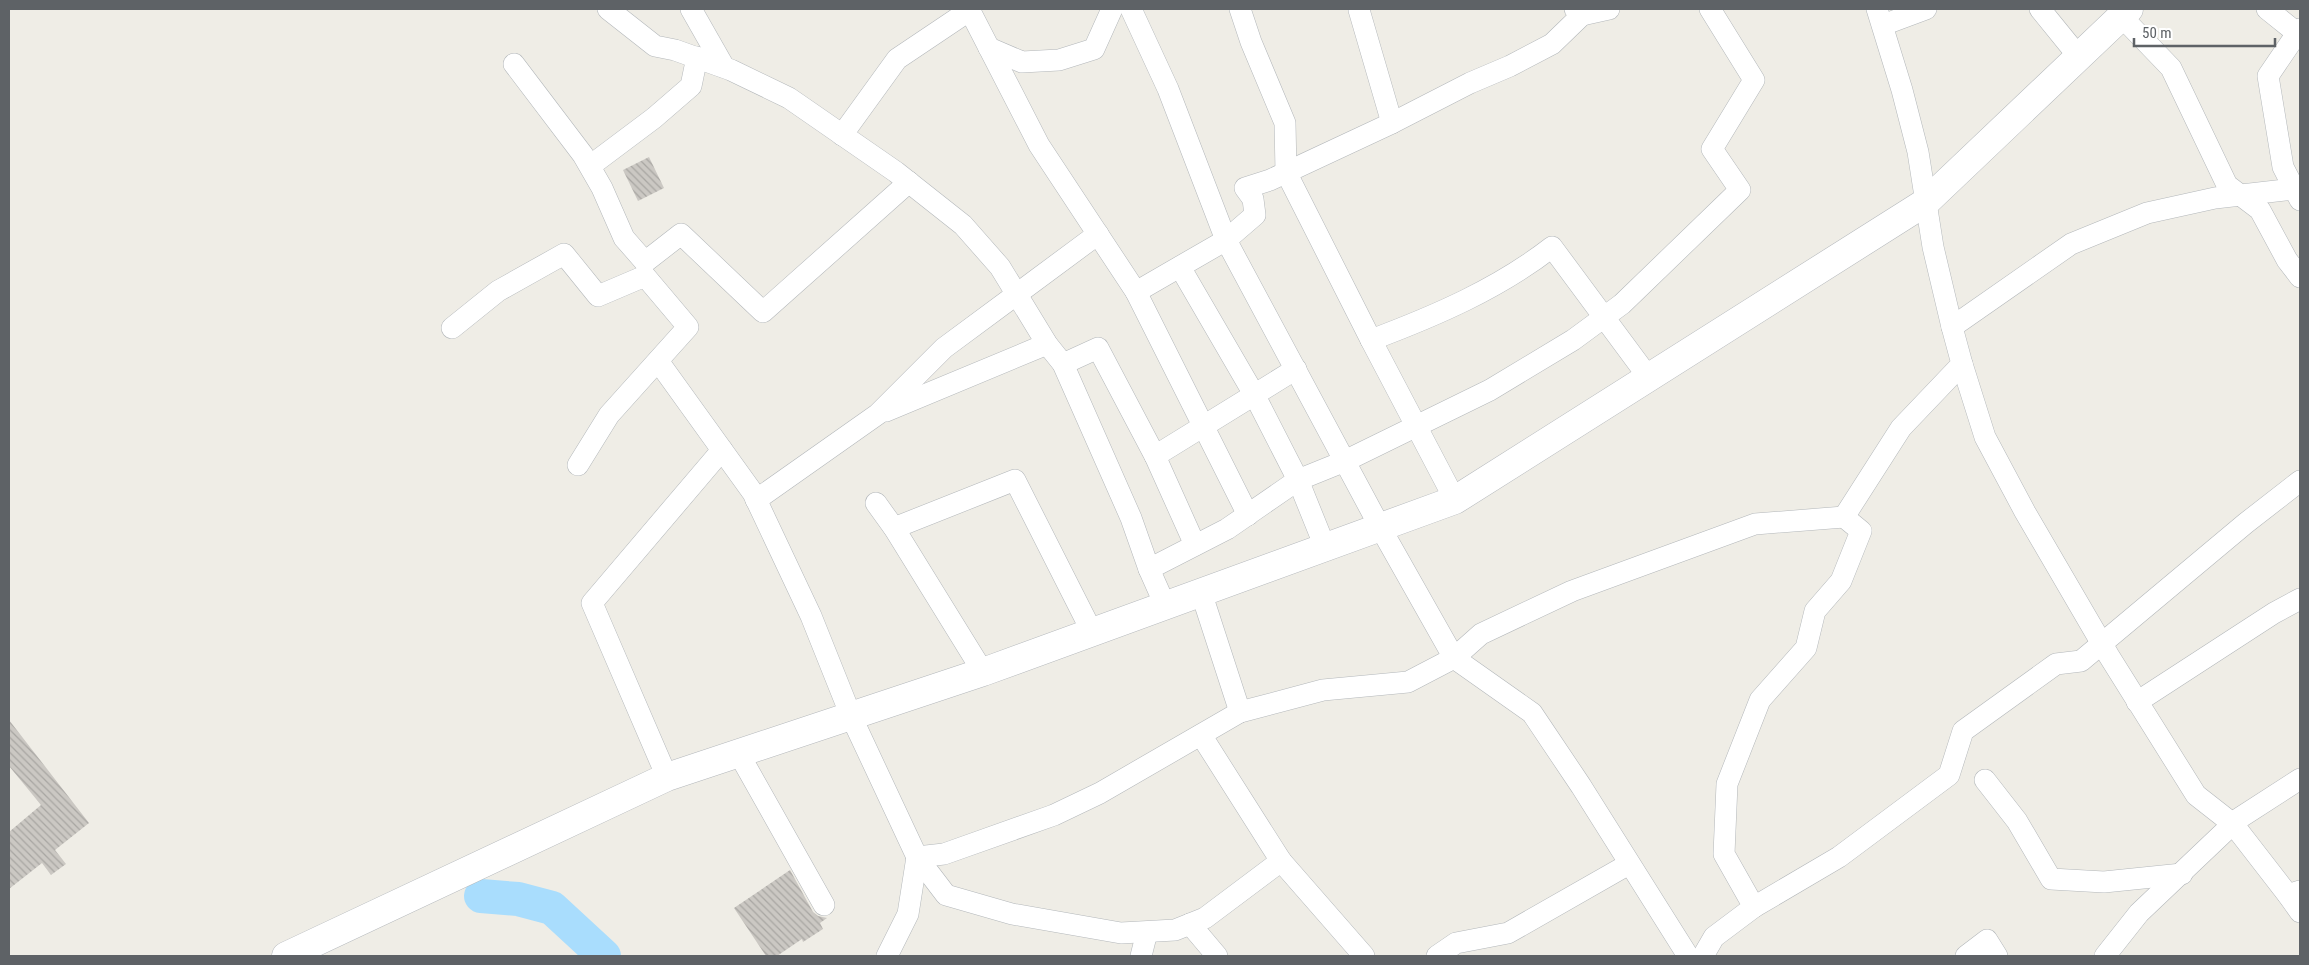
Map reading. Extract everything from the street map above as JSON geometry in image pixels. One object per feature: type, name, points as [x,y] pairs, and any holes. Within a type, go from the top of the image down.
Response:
[{"type":"street","points":[[608,9],[655,46],[697,57],[724,67],[789,98],[909,182],[963,225],[1000,267],[1048,344],[1063,364],[1131,518],[1149,569],[1165,605]]},
{"type":"street","points":[[691,9],[724,67]]},
{"type":"street","points":[[989,48],[1022,62],[1059,60],[1094,49],[1112,9]]},
{"type":"street","points":[[1131,9],[1168,89],[1226,240],[1380,527],[1454,658],[1532,713],[1582,786],[1688,956]]},
{"type":"street","points":[[1240,9],[1251,42],[1285,123],[1286,172],[1454,500]]},
{"type":"street","points":[[1360,9],[1392,124]]},
{"type":"street","points":[[1136,292],[1226,240],[1255,215],[1253,200],[1245,188],[1286,172],[1392,124],[1552,44],[1578,12],[1608,9]]},
{"type":"street","points":[[1149,569],[1248,515],[1298,480],[1345,461],[1415,425],[1490,390],[1573,340],[1622,304],[1740,190],[1712,149],[1754,80],[1710,9]]},
{"type":"street","points":[[1926,9],[1880,17],[1918,152],[1933,247],[1952,327],[1986,437],[2026,512],[2101,643],[2196,795],[2233,824],[2294,893],[2300,912]]},
{"type":"street","points":[[2040,9],[2079,57]]},
{"type":"street","points":[[1952,327],[2071,244],[2147,213],[2216,198],[2240,195],[2297,195],[2284,167],[2268,76],[2299,31],[2267,9]]},
{"type":"street","points":[[842,135],[898,59],[969,10],[1039,145],[1136,292],[1202,427],[1248,515]]},
{"type":"street","points":[[286,956],[667,777],[983,672],[1454,500],[1926,202],[2125,12],[2171,68],[2227,185],[2260,210],[2287,260],[2300,277]]},
{"type":"street","points":[[590,166],[654,118],[691,86],[697,57]]},
{"type":"street","points":[[514,64],[590,166],[624,238],[645,262],[681,234],[763,312],[909,182]]},
{"type":"street","points":[[756,500],[878,414],[944,348],[1016,292],[1098,234]]},
{"type":"street","points":[[1371,340],[1459,304],[1522,270],[1552,247],[1649,378]]},
{"type":"street","points":[[452,328],[498,291],[564,254],[598,296],[645,276],[688,327],[609,415],[578,465]]},
{"type":"street","points":[[1180,267],[1255,396],[1298,480],[1325,547]]},
{"type":"street","points":[[878,414],[1048,344]]},
{"type":"street","points":[[1063,364],[1098,348],[1155,456],[1195,545]]},
{"type":"street","points":[[658,362],[756,500],[811,616],[851,716],[917,857],[946,895],[1012,914],[1121,933],[1175,930],[1205,918],[1281,862]]},
{"type":"street","points":[[1844,517],[1901,428],[1962,364]]},
{"type":"street","points":[[1155,456],[1296,369]]},
{"type":"street","points":[[667,777],[592,603],[722,450]]},
{"type":"street","points":[[894,528],[1015,480],[1092,632]]},
{"type":"street","points":[[1703,956],[1714,937],[1754,907],[1839,857],[1950,775],[1963,731],[2056,664],[2081,661],[2300,481]]},
{"type":"street","points":[[876,503],[894,528],[983,672]]},
{"type":"street","points":[[917,857],[944,854],[1054,815],[1100,793],[1240,712],[1323,690],[1408,682],[1454,658],[1481,634],[1572,591],[1755,524],[1844,517],[1861,531],[1841,581],[1815,611],[1806,648],[1760,700],[1727,784],[1724,854],[1754,907]]},
{"type":"street","points":[[1200,592],[1240,712]]},
{"type":"street","points":[[2137,702],[2274,613],[2300,599]]},
{"type":"street","points":[[1201,735],[1281,862],[1364,956]]},
{"type":"street","points":[[739,754],[824,905]]},
{"type":"street","points":[[2105,956],[2139,913],[2233,824],[2300,779]]},
{"type":"street","points":[[1985,780],[2017,821],[2051,879],[2104,882],[2182,874]]},
{"type":"street","points":[[887,956],[908,914],[917,857]]},
{"type":"street","points":[[1437,956],[1456,943],[1508,933],[1629,864]]},
{"type":"street","points":[[1190,924],[1217,956]]},
{"type":"street","points":[[1141,956],[1147,932]]},
{"type":"street","points":[[1966,956],[1987,940],[1997,956]]},
{"type":"building","points":[[649,157],[664,188],[638,201],[623,170]]},
{"type":"building","points":[[9,720],[89,823],[55,850],[66,864],[51,875],[42,863],[9,889],[9,832],[41,805],[9,766]]},
{"type":"building","points":[[790,870],[813,912],[818,916],[827,918],[820,923],[823,929],[803,942],[802,939],[777,956],[766,956],[734,908]]},
{"type":"waterway","points":[[481,896],[518,899],[552,908],[604,956]]}]
